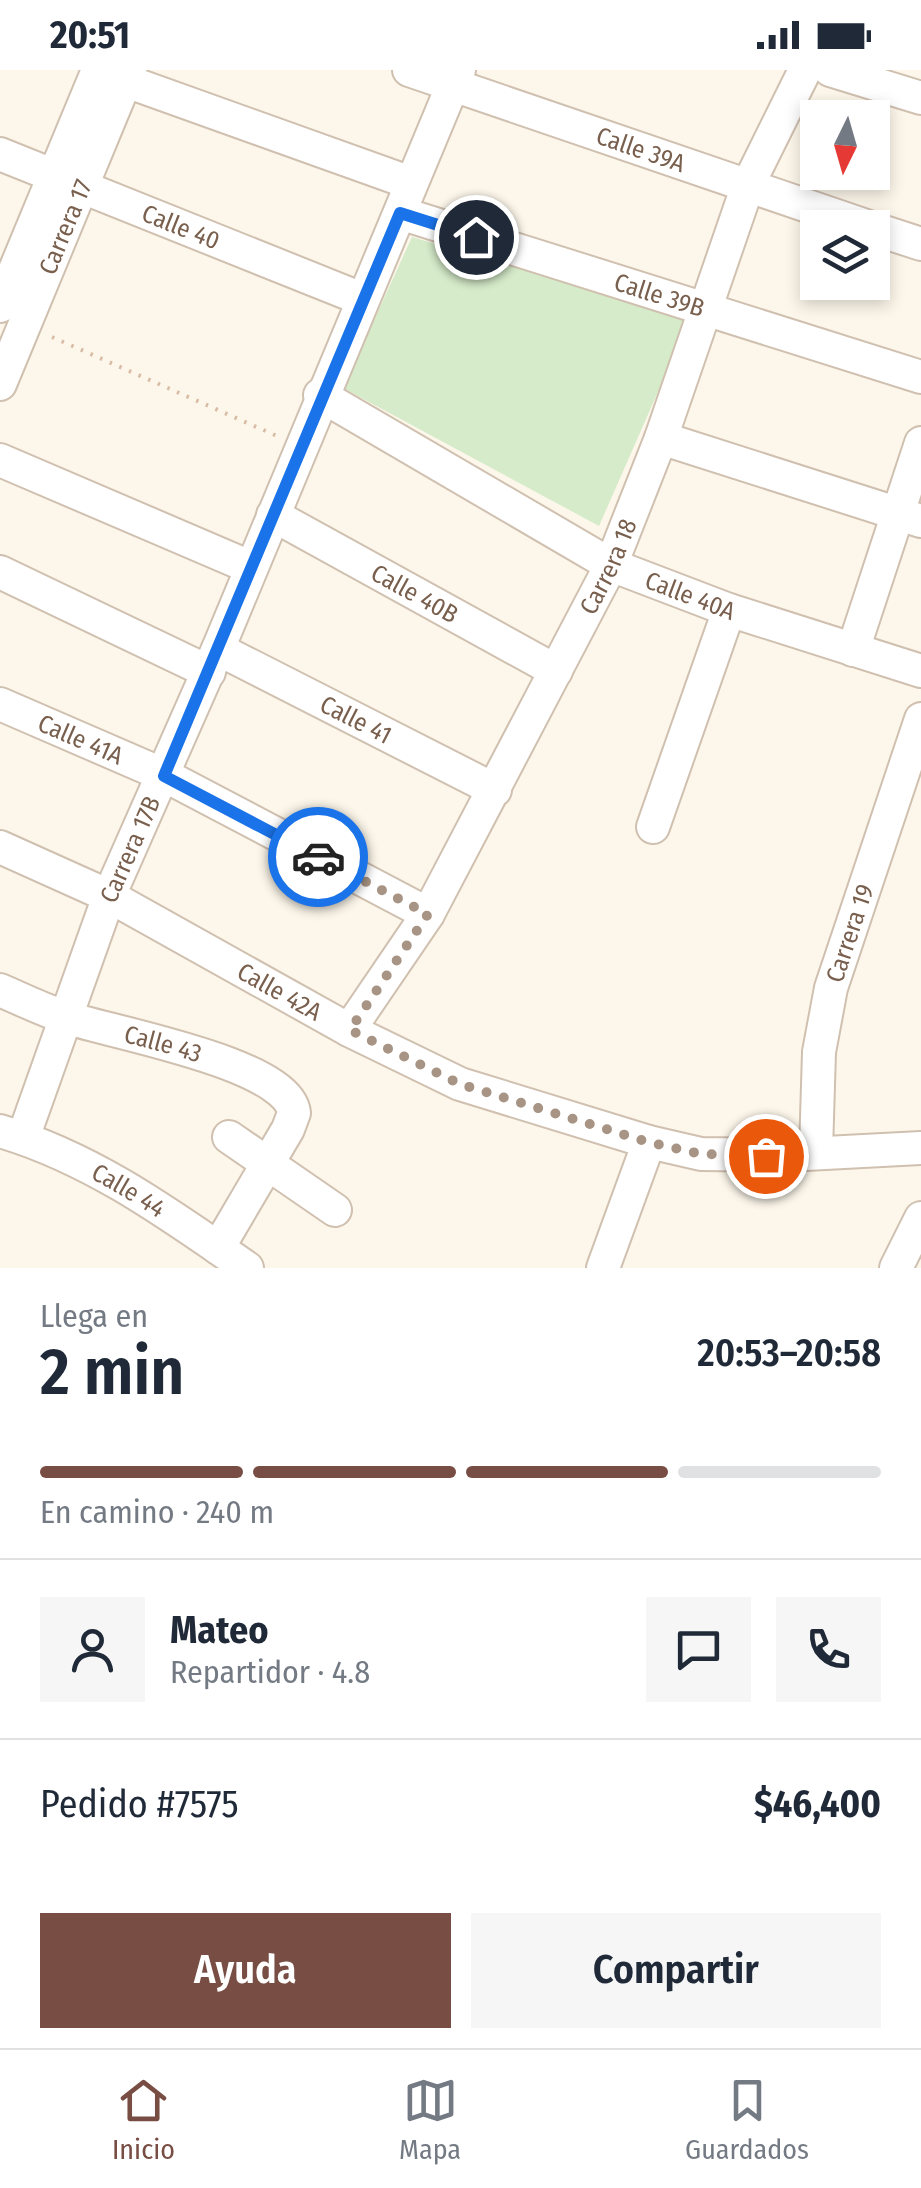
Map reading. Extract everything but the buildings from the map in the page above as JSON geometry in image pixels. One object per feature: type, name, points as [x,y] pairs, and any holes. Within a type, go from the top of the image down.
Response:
[{"type":"street","name":"Calle 39A","points":[[409,70],[455,78],[819,210]]},
{"type":"street","name":"Carrera 18","points":[[350,1030],[428,914],[610,565],[661,438],[702,308],[748,186],[805,70]]},
{"type":"street","points":[[830,70],[921,98]]},
{"type":"street","name":"Carrera 17","points":[[0,384],[6,310],[68,181],[107,73]]},
{"type":"street","name":"Calle 39B","points":[[107,73],[406,198],[702,308],[921,377]]},
{"type":"street","name":"Carrera 17B","points":[[12,1134],[455,78]]},
{"type":"street","name":"Calle 40","points":[[0,154],[362,299]]},
{"type":"street","name":"Calle 39A","points":[[890,234],[921,244]]},
{"type":"street","name":"Calle 40A","points":[[320,394],[610,565],[729,610],[921,672]]},
{"type":"street","points":[[661,438],[910,517]]},
{"type":"street","points":[[854,650],[910,517],[921,443]]},
{"type":"street","points":[[0,460],[250,567]]},
{"type":"street","name":"Calle 40B","points":[[273,515],[556,671]]},
{"type":"street","name":"Calle 41","points":[[0,572],[213,660],[495,790]]},
{"type":"street","points":[[654,827],[729,610]]},
{"type":"street","name":"Calle 41A","points":[[0,704],[164,776],[428,914]]},
{"type":"street","name":"Carrera 19","points":[[816,1151],[820,1052],[831,988],[908,800],[921,719]]},
{"type":"street","name":"Calle 42A","points":[[0,846],[109,896],[350,1030],[460,1084],[648,1142],[701,1154],[787,1156],[816,1151],[921,1148]]},
{"type":"street","name":"Calle 43","points":[[0,990],[64,1017],[255,1074],[293,1104],[288,1130],[268,1164]]},
{"type":"street","name":"Calle 44","points":[[12,1134],[106,1174],[247,1268]]},
{"type":"street","points":[[229,1137],[335,1210]]},
{"type":"street","points":[[603,1268],[648,1142]]},
{"type":"street","points":[[218,1248],[268,1164]]},
{"type":"street","points":[[896,1268],[921,1218]]},
{"type":"path","points":[[6,310],[300,446]]},
{"type":"green space","points":[[412,237],[690,319],[599,526],[343,388]]},
{"type":"way so far","points":[[318,857],[428,914],[350,1030],[424,1070],[460,1084],[648,1142],[701,1154],[766,1156]]},
{"type":"route","points":[[318,857],[164,776],[320,394],[400,213],[476,237]]}]
